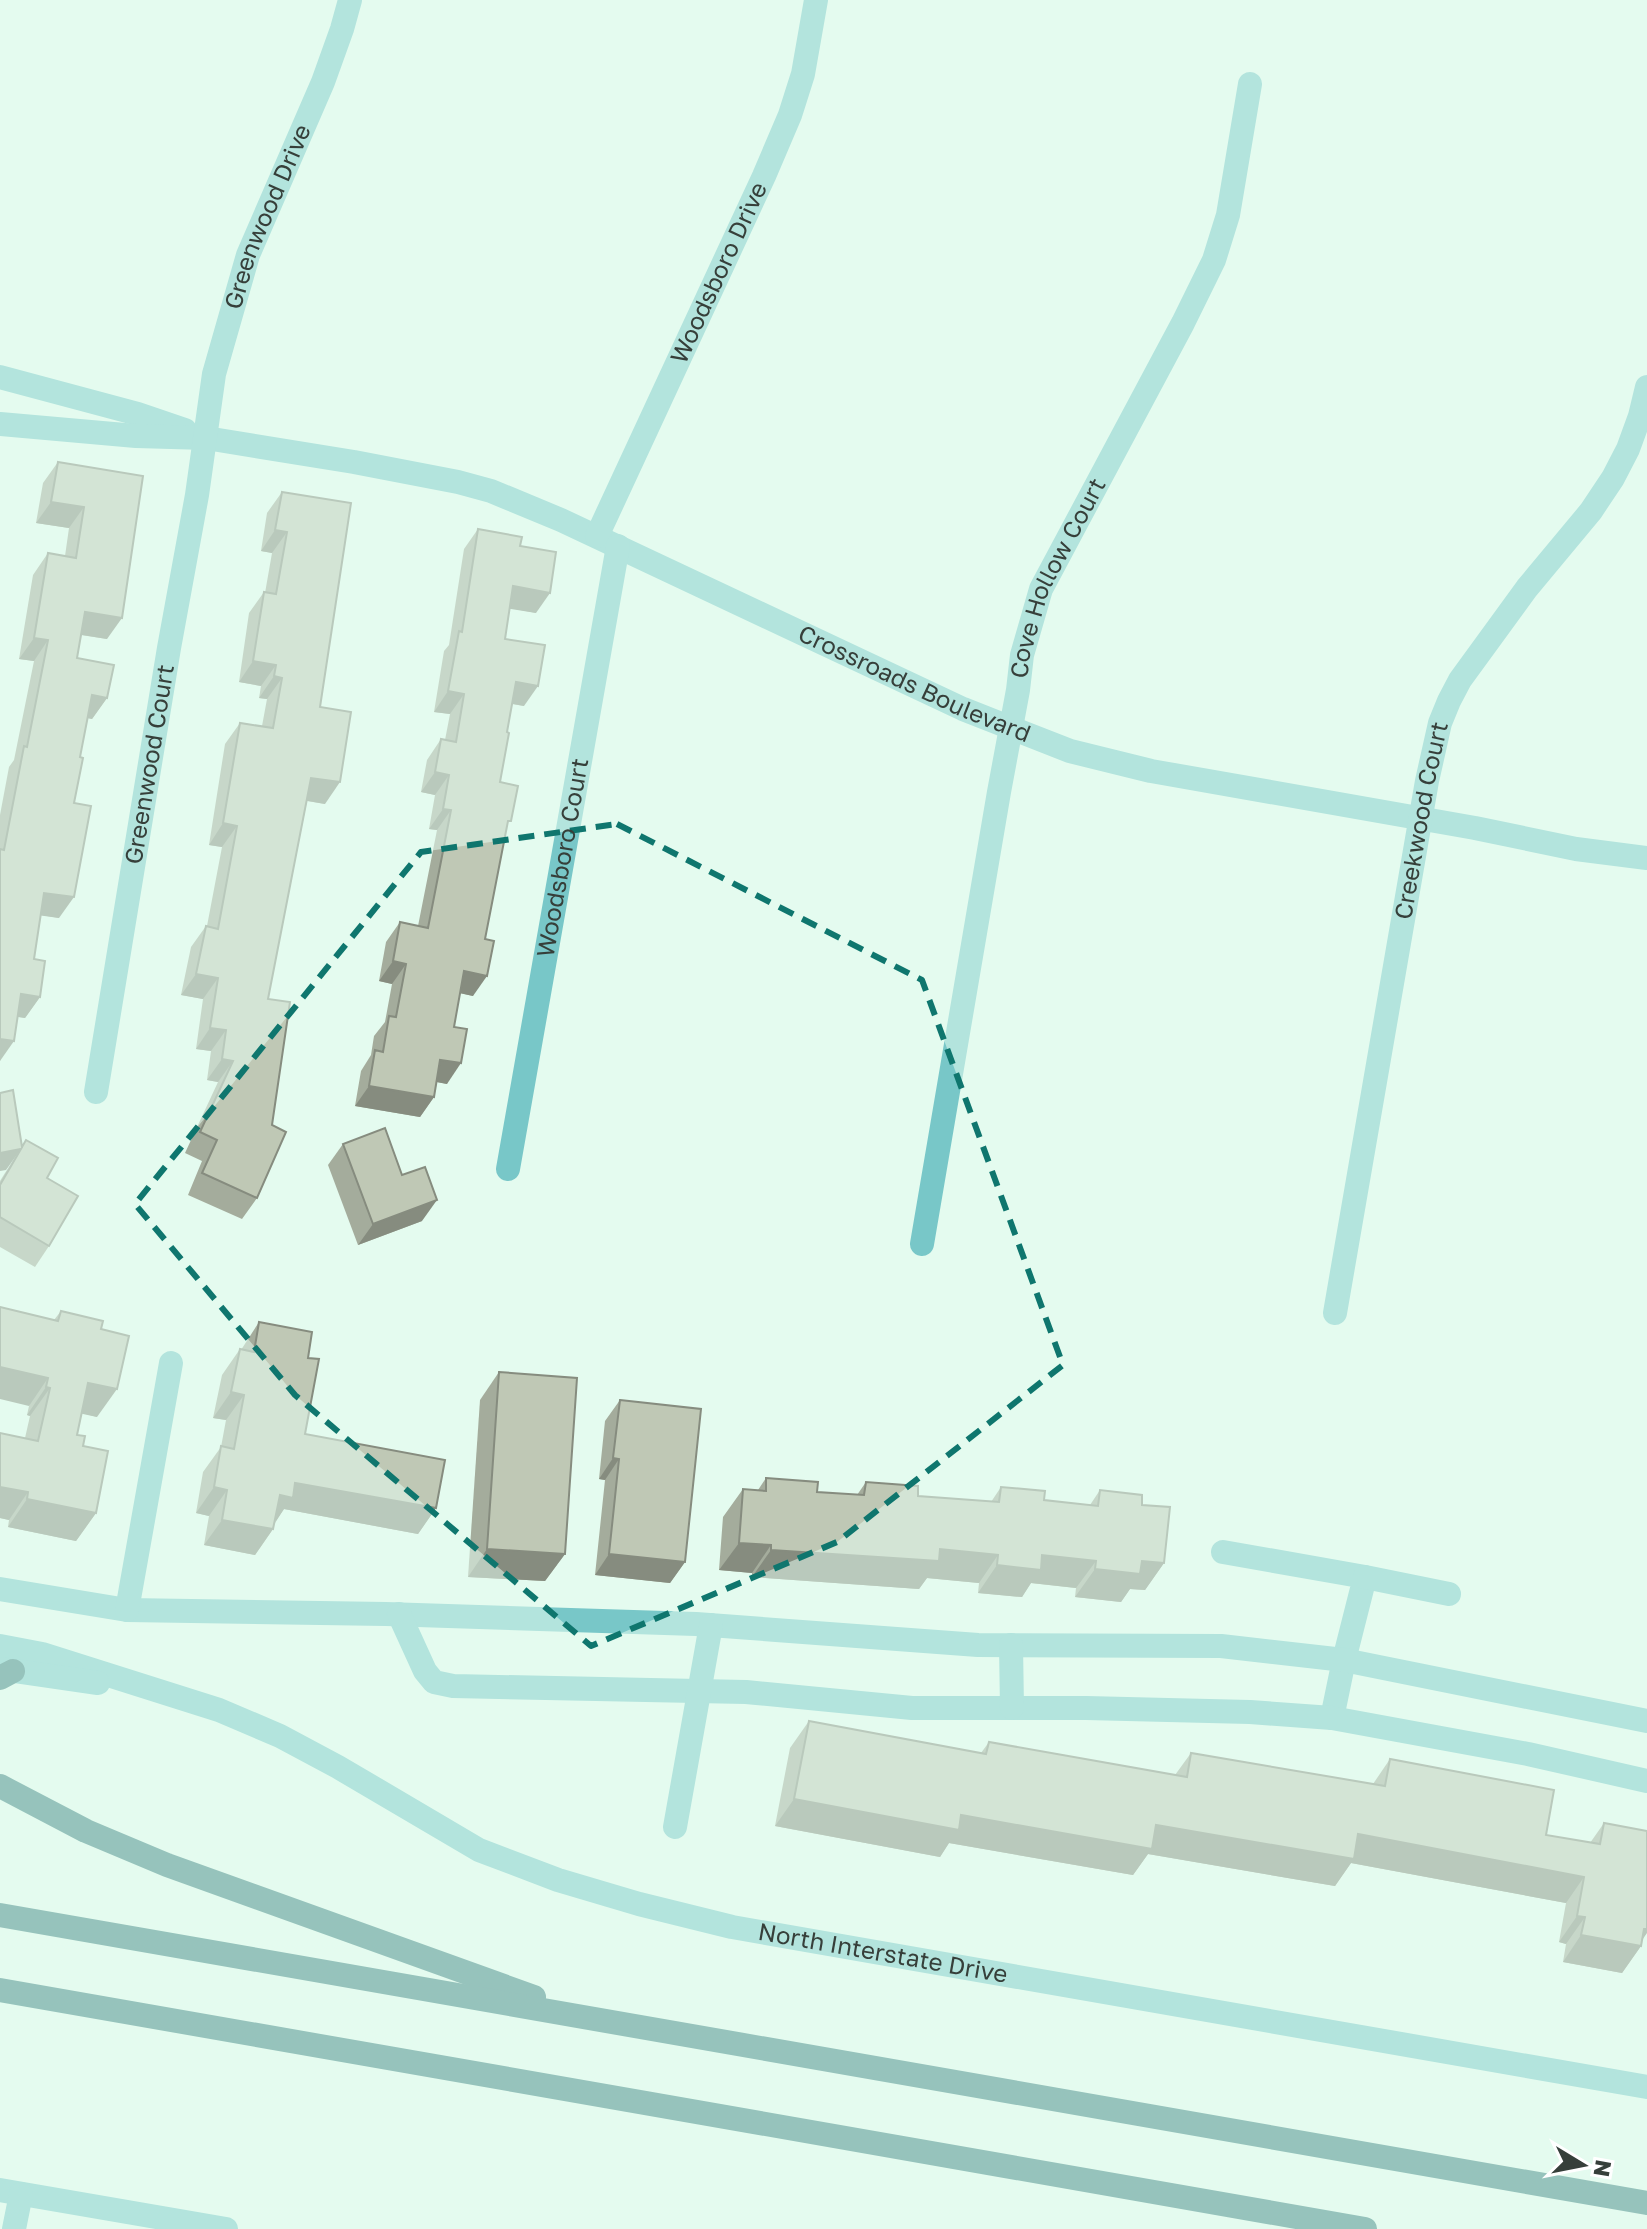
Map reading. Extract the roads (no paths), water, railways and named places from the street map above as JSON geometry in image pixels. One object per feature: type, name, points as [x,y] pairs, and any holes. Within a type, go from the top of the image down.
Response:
[{"type":"highway","points":[[0,1786],[86,1831],[167,1865],[596,2019]]},
{"type":"highway","points":[[0,1915],[1647,2203]]},
{"type":"highway","points":[[0,1990],[1365,2229]]},
{"type":"street","name":"Greenwood Drive","points":[[206,438],[214,374],[248,255],[323,82],[350,0]]},
{"type":"street","name":"Woodsboro Drive","points":[[607,541],[790,115],[803,74],[816,0]]},
{"type":"street","name":"Cove Hollow Court","points":[[922,1244],[1022,655],[1041,589],[1214,260],[1228,215],[1250,84]]},
{"type":"street","name":"Crossroads Boulevard","points":[[0,377],[138,414],[206,438]]},
{"type":"street","name":"Creekwood Court","points":[[1335,1313],[1433,749],[1449,701],[1460,680],[1527,588],[1591,511],[1613,478],[1628,449],[1647,387]]},
{"type":"street","name":"Crossroads Boulevard","points":[[0,424],[136,436],[206,438],[458,482],[491,491],[607,541],[963,709],[1070,751],[1151,771],[1576,849],[1647,858]]},
{"type":"street","name":"Greenwood Court","points":[[96,1092],[206,438]]},
{"type":"street","name":"Woodsboro Court","points":[[508,1169],[607,541]]},
{"type":"street","points":[[127,1610],[171,1363]]},
{"type":"street","points":[[1223,1552],[1449,1594]]},
{"type":"street","points":[[1332,1718],[1365,1577]]},
{"type":"street","points":[[0,1589],[127,1610],[399,1614],[711,1625],[978,1645],[1221,1646],[1344,1660],[1647,1721]]},
{"type":"street","points":[[399,1614],[425,1671],[434,1682],[453,1686],[746,1692],[912,1708],[1250,1712],[1332,1718],[1528,1754],[1647,1781]]},
{"type":"street","points":[[675,1827],[711,1625]]},
{"type":"street","points":[[1011,1645],[1012,1708]]},
{"type":"street","name":"North Interstate Drive","points":[[0,1646],[42,1654],[219,1710],[280,1736],[338,1767],[479,1850],[558,1880],[639,1904],[732,1927],[1647,2087]]},
{"type":"street","name":"North Interstate Drive","points":[[4,1672],[160,1691]]},
{"type":"street","points":[[14,2229],[10,2192],[226,2229]]}]
